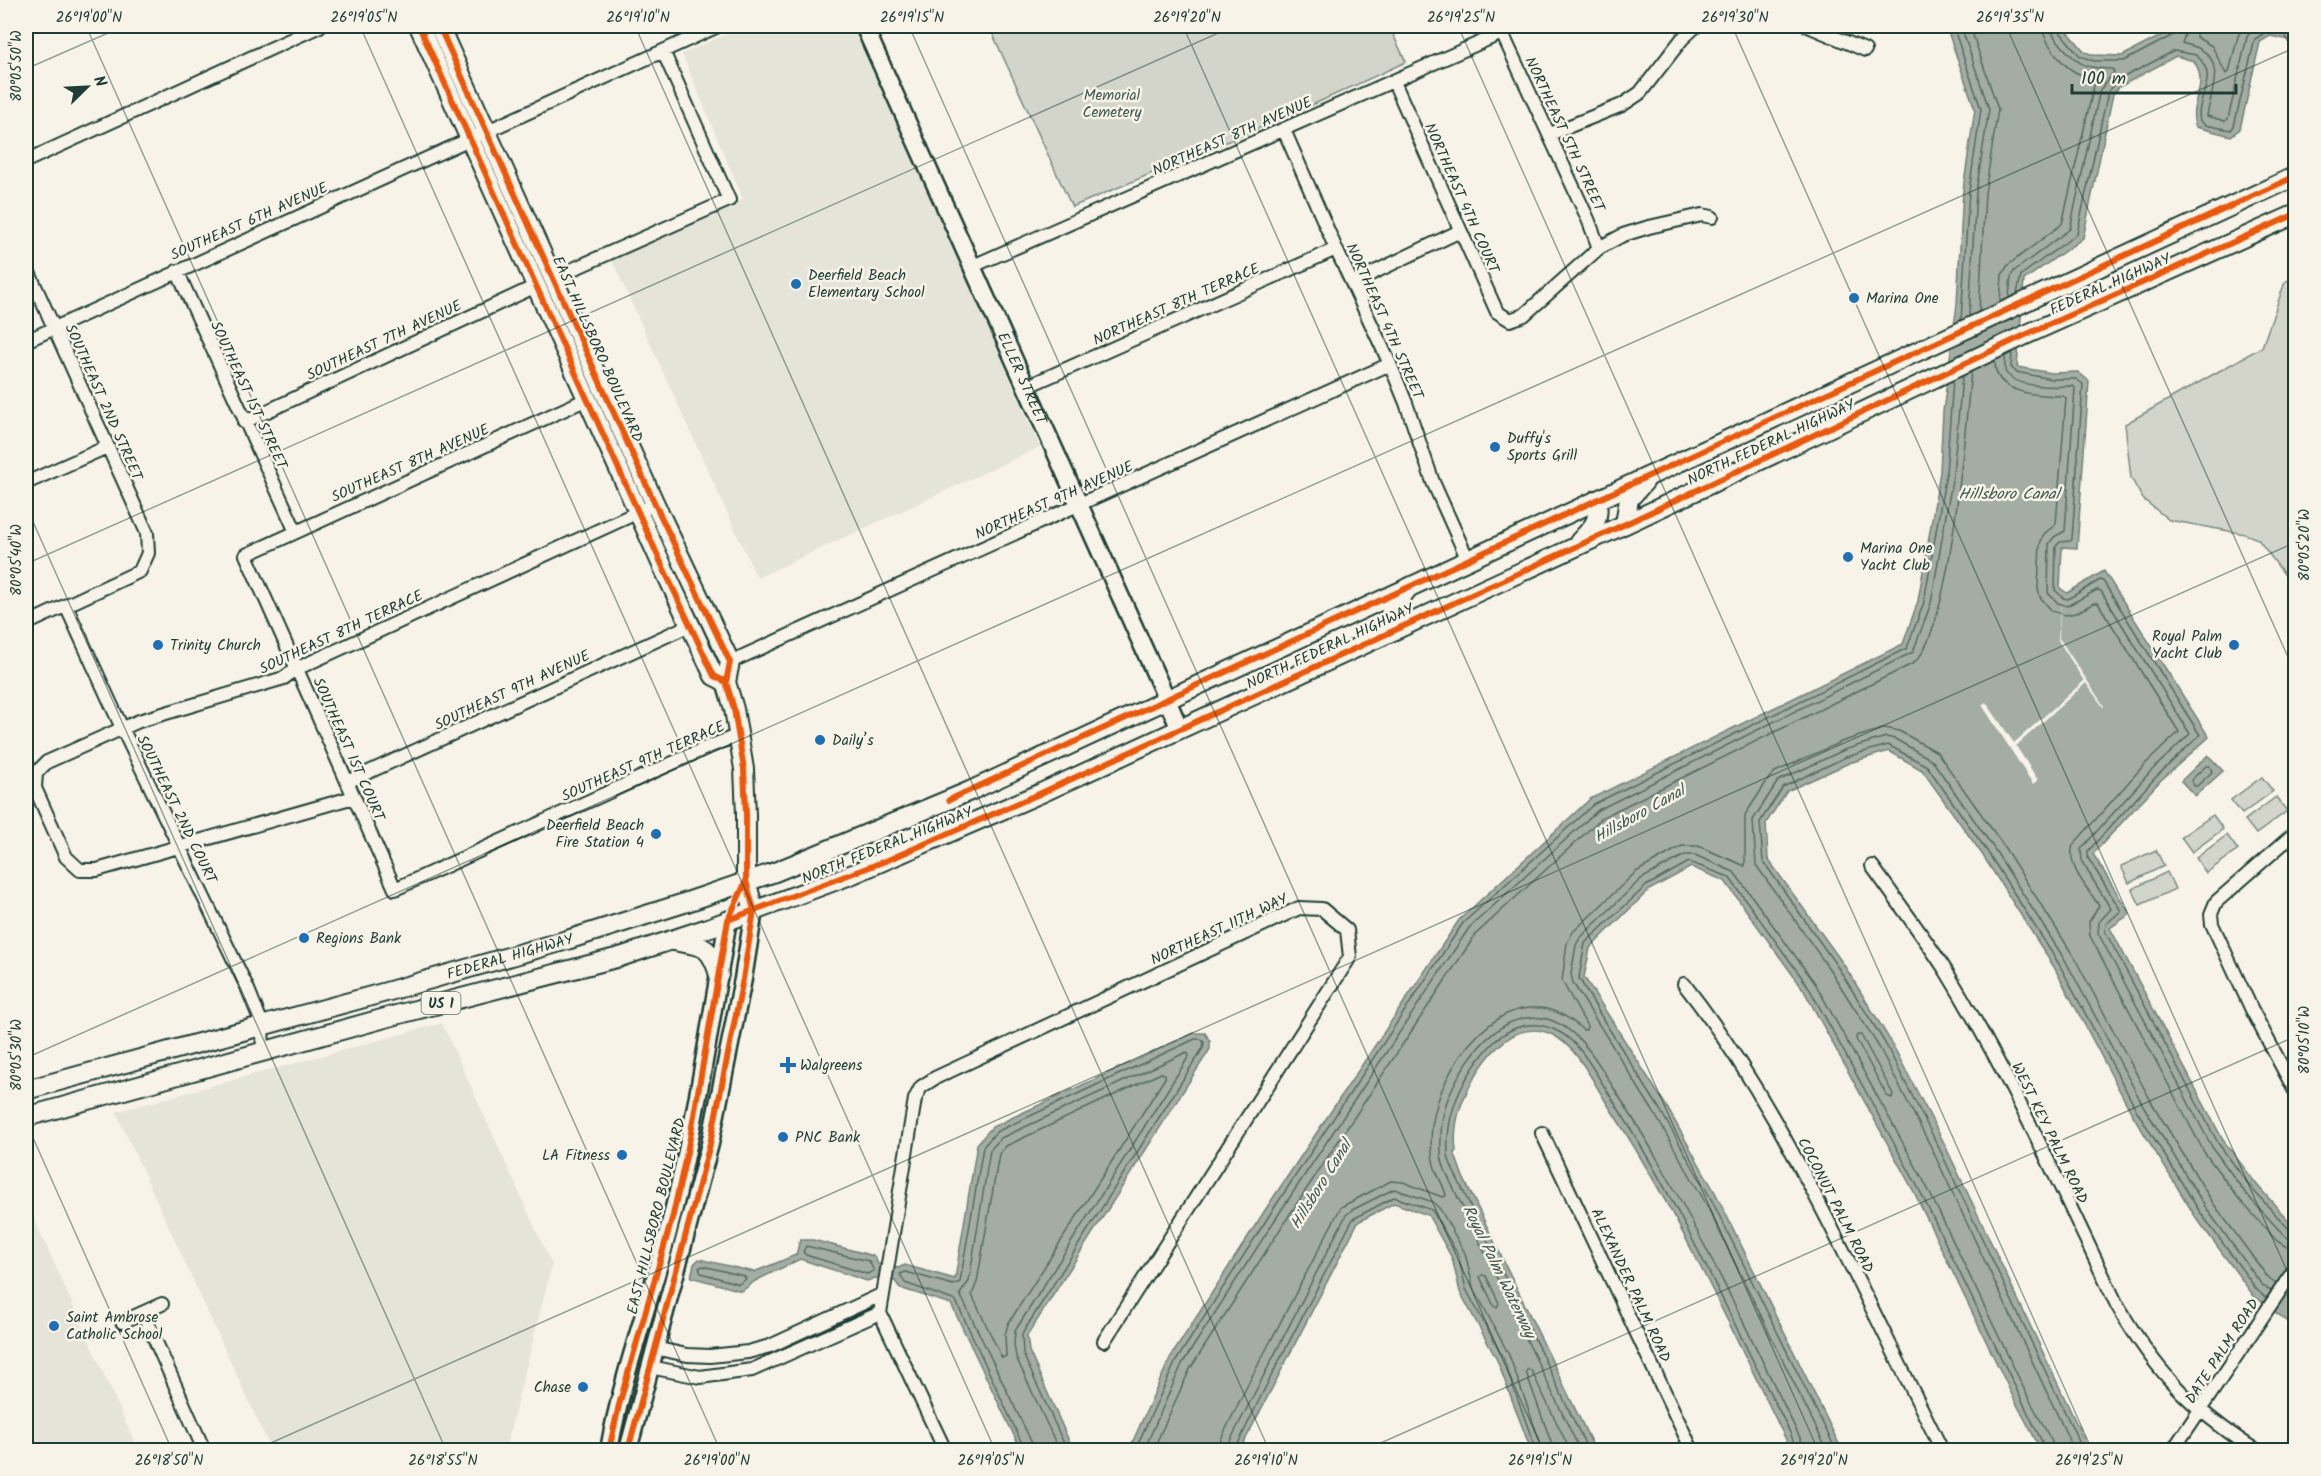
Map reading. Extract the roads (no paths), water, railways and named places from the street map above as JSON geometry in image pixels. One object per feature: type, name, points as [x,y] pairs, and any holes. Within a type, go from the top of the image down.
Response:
[{"type":"main road","name":"EAST HILLSBORO BOULEVARD","points":[[419,26],[690,625],[714,676],[726,682]]},
{"type":"main road","name":"EAST HILLSBORO BOULEVARD","points":[[439,26],[655,504],[730,662],[726,682],[739,735],[746,815],[746,881],[754,910],[743,979],[710,1144],[628,1450]]},
{"type":"main road","name":"ELLER STREET","points":[[864,26],[1028,386],[1180,729]]},
{"type":"main road","name":"FEDERAL HIGHWAY","points":[[1937,342],[2295,176]]},
{"type":"main road","name":"FEDERAL HIGHWAY","points":[[1934,378],[2295,214]]},
{"type":"main road","points":[[553,324],[568,336],[580,337]]},
{"type":"main road","name":"NORTH FEDERAL HIGHWAY","points":[[949,800],[1937,342]]},
{"type":"main road","name":"NORTH FEDERAL HIGHWAY","points":[[728,920],[853,874],[960,830],[1625,524],[1934,378]]},
{"type":"main road","points":[[1625,524],[1629,500],[1648,477]]},
{"type":"main road","points":[[1573,548],[1596,523],[1599,512],[1597,500]]},
{"type":"main road","points":[[1388,633],[1389,612],[1409,587]]},
{"type":"main road","name":"FEDERAL HIGHWAY","points":[[26,1090],[567,940],[775,872],[949,800]]},
{"type":"main road","name":"EAST HILLSBORO BOULEVARD","points":[[609,1450],[673,1215],[690,1138],[728,920],[746,881]]},
{"type":"main road","name":"FEDERAL HIGHWAY","points":[[26,1117],[419,1008],[620,957],[728,920]]},
{"type":"main road","points":[[671,941],[707,949],[712,953],[719,975]]},
{"type":"main road","points":[[26,1101],[46,1084]]},
{"type":"main road","points":[[697,1099],[699,1126],[706,1141],[710,1144]]},
{"type":"main road","points":[[690,1138],[699,1156],[701,1178]]},
{"type":"main road","points":[[643,1319],[642,1352],[644,1360],[650,1367]]},
{"type":"street","points":[[26,160],[320,26]]},
{"type":"street","name":"SOUTHEAST 6TH AVENUE","points":[[26,341],[718,26]]},
{"type":"street","points":[[1550,134],[1622,105],[1640,93],[1682,39],[1696,26]]},
{"type":"street","points":[[1808,26],[1865,50]]},
{"type":"street","name":"NORTHEAST 8TH AVENUE","points":[[973,266],[1502,33]]},
{"type":"street","name":"NORTHEAST 5TH STREET","points":[[1502,33],[1550,134],[1599,248]]},
{"type":"street","points":[[553,278],[729,200],[663,51]]},
{"type":"street","name":"NORTHEAST 4TH COURT","points":[[1394,82],[1497,312],[1510,320],[1524,315],[1599,248]]},
{"type":"street","name":"NORTHEAST 4TH STREET","points":[[1284,130],[1390,364],[1433,482],[1468,560]]},
{"type":"street","points":[[1599,248],[1623,235],[1649,226],[1702,215],[1712,217]]},
{"type":"street","points":[[1352,283],[1460,231]]},
{"type":"street","name":"NORTHEAST 8TH TERRACE","points":[[1028,386],[1336,249]]},
{"type":"street","name":"SOUTHEAST 2ND STREET","points":[[26,266],[147,533],[148,553],[140,571],[66,606]]},
{"type":"street","name":"SOUTHEAST 1ST STREET","points":[[177,271],[296,532]]},
{"type":"street","name":"SOUTHEAST 7TH AVENUE","points":[[244,422],[536,286]]},
{"type":"street","name":"NORTHEAST 9TH AVENUE","points":[[730,662],[1390,364]]},
{"type":"street","name":"SOUTHEAST 8TH AVENUE","points":[[246,555],[587,399]]},
{"type":"street","points":[[26,483],[107,447]]},
{"type":"street","name":"SOUTHEAST 8TH TERRACE","points":[[179,846],[97,870],[80,870],[66,857],[35,788],[36,773],[47,762],[139,721],[284,678],[296,669],[655,504]]},
{"type":"street","name":"SOUTHEAST 1ST COURT","points":[[246,555],[395,890]]},
{"type":"street","points":[[26,624],[66,606]]},
{"type":"street","name":"SOUTHEAST 2ND COURT","points":[[66,606],[247,987],[262,1024]]},
{"type":"street","name":"SOUTHEAST 9TH AVENUE","points":[[347,782],[690,625]]},
{"type":"street","name":"SOUTHEAST 9TH TERRACE","points":[[395,890],[739,735]]},
{"type":"street","points":[[179,846],[354,797]]},
{"type":"street","points":[[2295,832],[2216,902],[2211,914],[2212,924],[2247,999],[2295,1093]]},
{"type":"street","name":"WEST KEY PALM ROAD","points":[[1872,866],[1944,969],[2006,1076],[2112,1294],[2135,1336],[2170,1383],[2200,1412],[2255,1450]]},
{"type":"street","name":"NORTHEAST 11TH WAY","points":[[880,1313],[915,1099],[921,1088],[946,1073],[1299,908],[1322,909],[1347,930],[1350,957],[1104,1341]]},
{"type":"street","name":"COCONUT PALM ROAD","points":[[1684,984],[1712,1020],[1782,1133],[1814,1191],[1942,1450]]},
{"type":"street","points":[[262,1024],[283,1046]]},
{"type":"street","points":[[262,1024],[263,1051]]},
{"type":"street","name":"ALEXANDER PALM ROAD","points":[[1542,1132],[1692,1450]]},
{"type":"street","name":"DATE PALM ROAD","points":[[2174,1450],[2295,1267]]},
{"type":"street","points":[[654,1348],[687,1355],[728,1356],[770,1346],[884,1288]]},
{"type":"street","points":[[122,1322],[162,1304]]},
{"type":"street","points":[[143,1313],[204,1450]]},
{"type":"street","points":[[650,1367],[700,1377],[752,1370],[880,1313],[945,1450]]},
{"type":"street","points":[[795,1334],[802,1349]]},
{"type":"street","points":[[728,1356],[728,1375]]},
{"type":"water","points":[[1946,26],[2063,26],[2085,52],[2094,55],[2122,56],[2180,26],[2295,26],[2295,41],[2270,36],[2260,42],[2240,129],[2231,136],[2196,127],[2194,110],[2200,79],[2199,70],[2194,61],[2176,56],[2119,87],[2113,94],[2083,238],[2024,280],[2017,367],[2052,373],[2078,372],[2089,381],[2077,548],[2062,547],[2060,588],[2067,593],[2104,571],[2209,737],[2160,781],[2093,854],[2130,914],[2110,928],[2223,1140],[2257,1185],[2295,1228],[2295,1327],[2253,1295],[2195,1216],[2132,1114],[2054,967],[1982,854],[1922,770],[1889,751],[1849,763],[1787,791],[1766,823],[1768,859],[1844,965],[1890,1040],[1943,1141],[2089,1450],[2041,1450],[1914,1192],[1803,989],[1725,881],[1691,867],[1649,890],[1590,948],[1584,977],[1665,1104],[1716,1194],[1842,1450],[1791,1450],[1681,1229],[1589,1074],[1562,1040],[1541,1031],[1530,1030],[1501,1044],[1479,1070],[1460,1109],[1456,1129],[1456,1151],[1454,1152],[1463,1177],[1595,1450],[1531,1450],[1497,1360],[1460,1292],[1452,1258],[1428,1215],[1394,1203],[1358,1222],[1240,1450],[1129,1450],[1170,1358],[1271,1201],[1459,920],[1590,799],[1903,644],[1918,601],[1940,472],[1943,412],[1957,304],[1963,190],[1975,109]]},
{"type":"water","points":[[2208,755],[2223,771],[2195,796],[2181,781]]},
{"type":"water","points":[[1194,1033],[1205,1033],[1210,1041],[1210,1049],[1027,1336],[1029,1351],[1073,1450],[1021,1450],[951,1304],[900,1288],[895,1281],[875,1278],[867,1281],[800,1259],[755,1281],[742,1291],[691,1277],[694,1264],[699,1259],[754,1272],[796,1255],[800,1240],[813,1240],[874,1256],[878,1264],[898,1268],[905,1265],[955,1279],[977,1144],[992,1127]]},
{"type":"place","name":"Deerfield Beach Elementary School","points":[[796,284]]},
{"type":"place","name":"Marina One","points":[[1854,298]]},
{"type":"place","name":"Duffy's Sports Grill","points":[[1495,447]]},
{"type":"place","name":"Marina One Yacht Club","points":[[1848,557]]},
{"type":"place","name":"Trinity Church","points":[[158,645]]},
{"type":"place","name":"Royal Palm Yacht Club","points":[[2234,645]]},
{"type":"place","name":"Daily’s","points":[[820,740]]},
{"type":"place","name":"Deerfield Beach Fire Station 4","points":[[656,834]]},
{"type":"place","name":"Regions Bank","points":[[304,938]]},
{"type":"place","name":"Walgreens","points":[[788,1065]]},
{"type":"place","name":"PNC Bank","points":[[783,1137]]},
{"type":"place","name":"LA Fitness","points":[[622,1155]]},
{"type":"place","name":"Saint Ambrose Catholic School","points":[[54,1326]]},
{"type":"place","name":"Chase","points":[[583,1387]]},
{"type":"park label","name":"Memorial Cemetery","points":[[1112,104]]},
{"type":"water label","name":"Hillsboro Canal","points":[[2009,493]]},
{"type":"water label","name":"Hillsboro Canal","points":[[1639,813]]},
{"type":"water label","name":"Hillsboro Canal","points":[[1320,1184]]},
{"type":"water label","name":"Royal Palm Waterway","points":[[1500,1271]]}]
